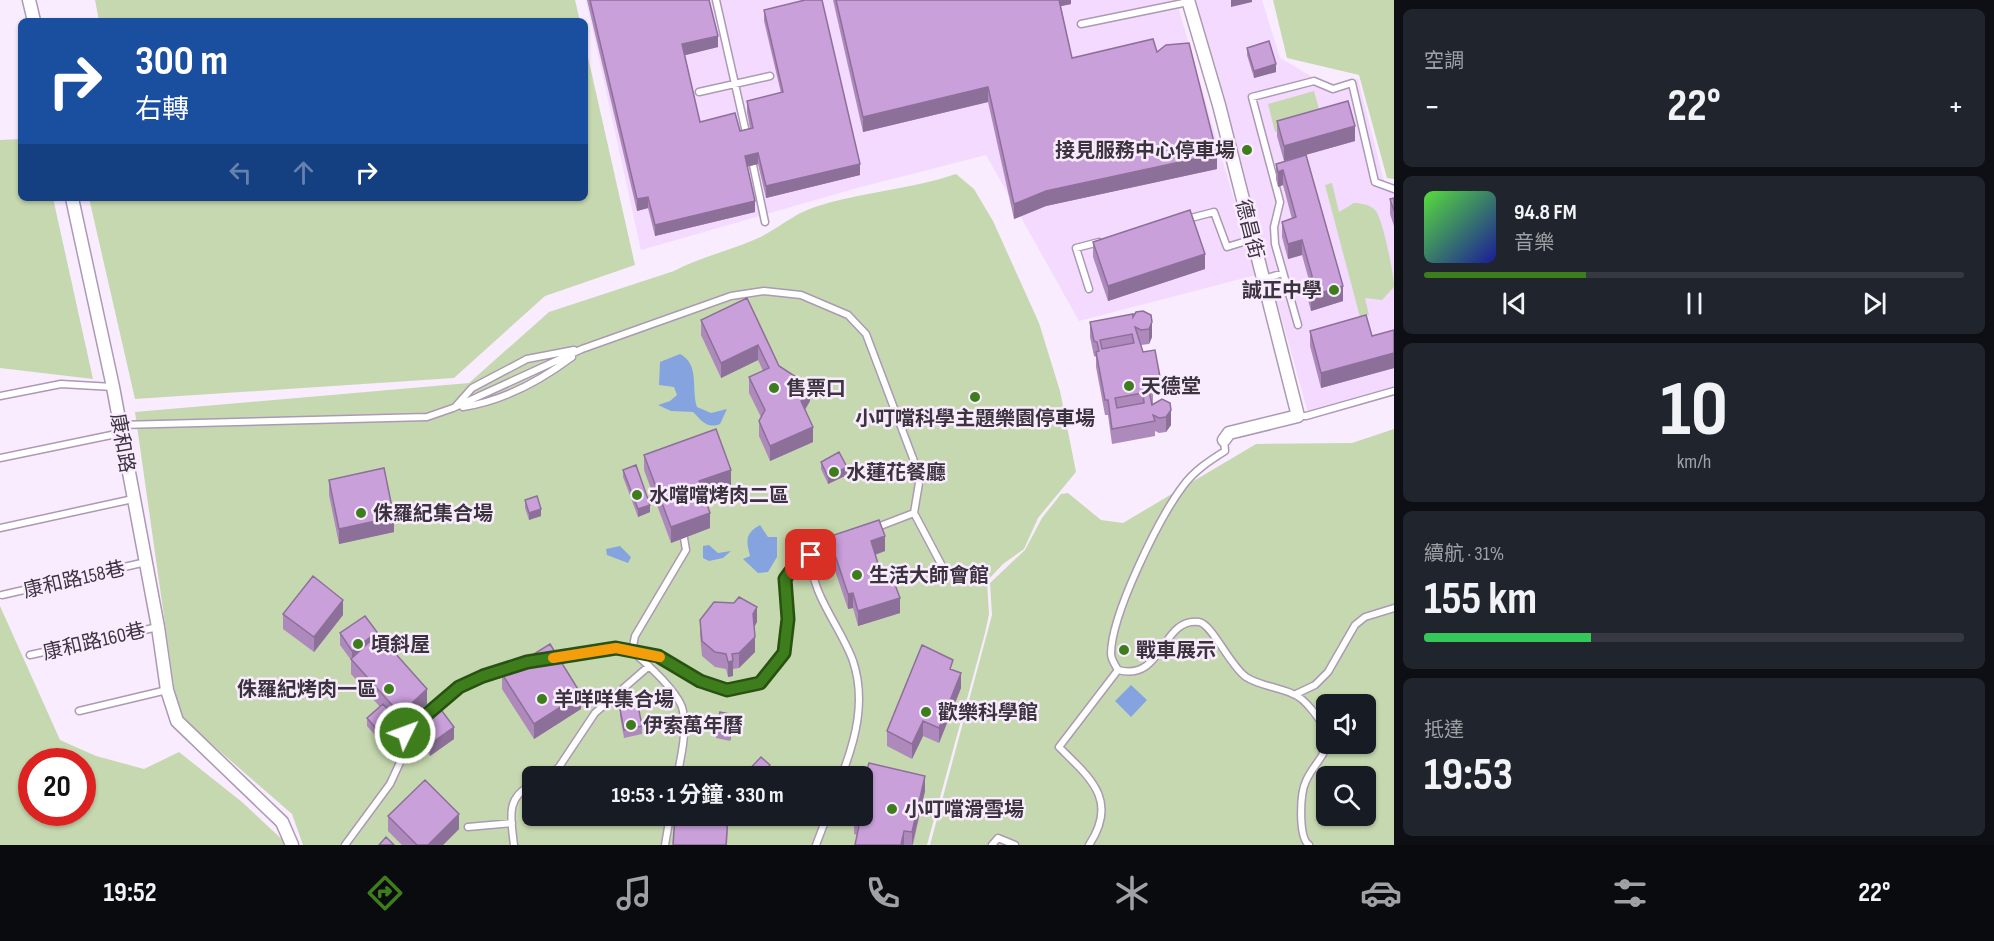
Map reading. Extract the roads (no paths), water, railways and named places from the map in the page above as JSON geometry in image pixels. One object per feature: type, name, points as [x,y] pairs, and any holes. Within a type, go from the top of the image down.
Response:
[{"type":"street","points":[[29,0],[33,18]]},
{"type":"street","name":"德昌街","points":[[1188,1],[1219,105],[1298,416]]},
{"type":"street","name":"康和路","points":[[73,201],[113,387],[158,627],[166,690],[177,721],[282,822],[292,845]]},
{"type":"street","points":[[1224,440],[1229,433],[1298,416]]},
{"type":"lane","points":[[716,0],[748,140]]},
{"type":"lane","points":[[1081,24],[1188,1]]},
{"type":"lane","points":[[699,92],[771,76]]},
{"type":"lane","points":[[1298,325],[1283,273],[1274,227],[1280,202],[1252,97],[1314,81],[1334,89],[1352,83],[1375,182],[1394,189]]},
{"type":"lane","points":[[753,165],[765,222]]},
{"type":"lane","points":[[1179,221],[1214,212],[1227,247],[1253,239]]},
{"type":"lane","points":[[1089,290],[1076,248],[1110,239]]},
{"type":"lane","points":[[1263,279],[1283,273]]},
{"type":"lane","points":[[0,458],[120,429],[427,417],[453,408],[582,349],[731,296],[764,291],[801,295],[825,303],[848,315],[866,334],[920,477],[914,513],[941,564]]},
{"type":"lane","points":[[453,408],[472,388],[527,358],[582,349]]},
{"type":"lane","points":[[0,396],[61,384],[113,387]]},
{"type":"lane","points":[[1298,416],[1306,416],[1394,391]]},
{"type":"lane","points":[[1224,440],[1225,451],[1203,465],[1183,486],[1144,553],[1113,634],[1110,657],[1118,670],[1131,673],[1144,670],[1173,634],[1184,625],[1198,622],[1208,626],[1227,659],[1246,677],[1296,694],[1316,719]]},
{"type":"lane","points":[[0,528],[133,499]]},
{"type":"lane","points":[[862,534],[914,513]]},
{"type":"lane","points":[[632,651],[635,636],[686,550],[684,538]]},
{"type":"lane","points":[[840,543],[811,555],[811,568],[829,615],[853,661],[861,705],[846,766]]},
{"type":"lane","name":"康和路158巷","points":[[2,595],[146,562]]},
{"type":"lane","points":[[539,660],[616,648],[658,656],[700,681],[727,690],[760,683],[784,653],[788,619],[785,579],[793,568],[811,568]]},
{"type":"lane","points":[[1296,694],[1315,685],[1328,672],[1355,625],[1365,617],[1394,608]]},
{"type":"lane","name":"康和路160巷","points":[[30,655],[158,627]]},
{"type":"lane","points":[[632,651],[649,666],[683,710],[682,750],[679,766]]},
{"type":"lane","points":[[345,845],[390,784],[403,756],[405,733],[459,687],[527,662]]},
{"type":"lane","points":[[560,766],[595,713],[649,666]]},
{"type":"lane","points":[[1089,845],[1098,832],[1102,812],[1101,794],[1089,777],[1059,747],[1118,670]]},
{"type":"lane","points":[[79,711],[166,690]]},
{"type":"lane","points":[[1309,845],[1302,832],[1303,796],[1306,781],[1323,754]]},
{"type":"lane","points":[[514,845],[511,807],[522,790]]},
{"type":"lane","points":[[468,826],[512,823]]},
{"type":"lane","points":[[665,845],[668,826]]},
{"type":"lane","points":[[816,845],[823,826]]},
{"type":"lane","points":[[992,845],[999,838],[1015,845]]},
{"type":"water","points":[[680,354],[686,358],[693,370],[697,407],[711,413],[727,409],[720,424],[708,425],[693,412],[671,411],[658,405],[670,401],[677,395],[674,387],[659,385],[660,362]]},
{"type":"water","points":[[760,525],[768,537],[777,537],[777,557],[768,572],[758,573],[743,559],[750,556],[747,542],[749,534]]},
{"type":"water","points":[[709,545],[718,553],[731,551],[723,558],[709,561],[703,558],[703,546]]},
{"type":"water","points":[[620,546],[631,557],[628,563],[607,555],[606,549]]},
{"type":"water","points":[[1131,685],[1147,700],[1131,717],[1115,701]]},
{"type":"place","name":"接見服務中心停車場","points":[[1247,150]]},
{"type":"place","name":"誠正中學","points":[[1334,290]]},
{"type":"place","name":"天德堂","points":[[1129,386]]},
{"type":"place","name":"售票口","points":[[774,388]]},
{"type":"place","name":"小叮噹科學主題樂園停車場","points":[[975,397]]},
{"type":"place","name":"水蓮花餐廳","points":[[834,472]]},
{"type":"place","name":"水噹噹烤肉二區","points":[[637,495]]},
{"type":"place","name":"侏羅紀集合場","points":[[361,513]]},
{"type":"place","name":"生活大師會館","points":[[857,575]]},
{"type":"place","name":"頃斜屋","points":[[358,644]]},
{"type":"place","name":"戰車展示","points":[[1124,650]]},
{"type":"place","name":"侏羅紀烤肉一區","points":[[389,689]]},
{"type":"place","name":"羊咩咩集合場","points":[[542,699]]},
{"type":"place","name":"歡樂科學館","points":[[926,712]]},
{"type":"place","name":"伊索萬年曆","points":[[631,725]]},
{"type":"place","name":"小叮噹滑雪場","points":[[892,809]]}]
